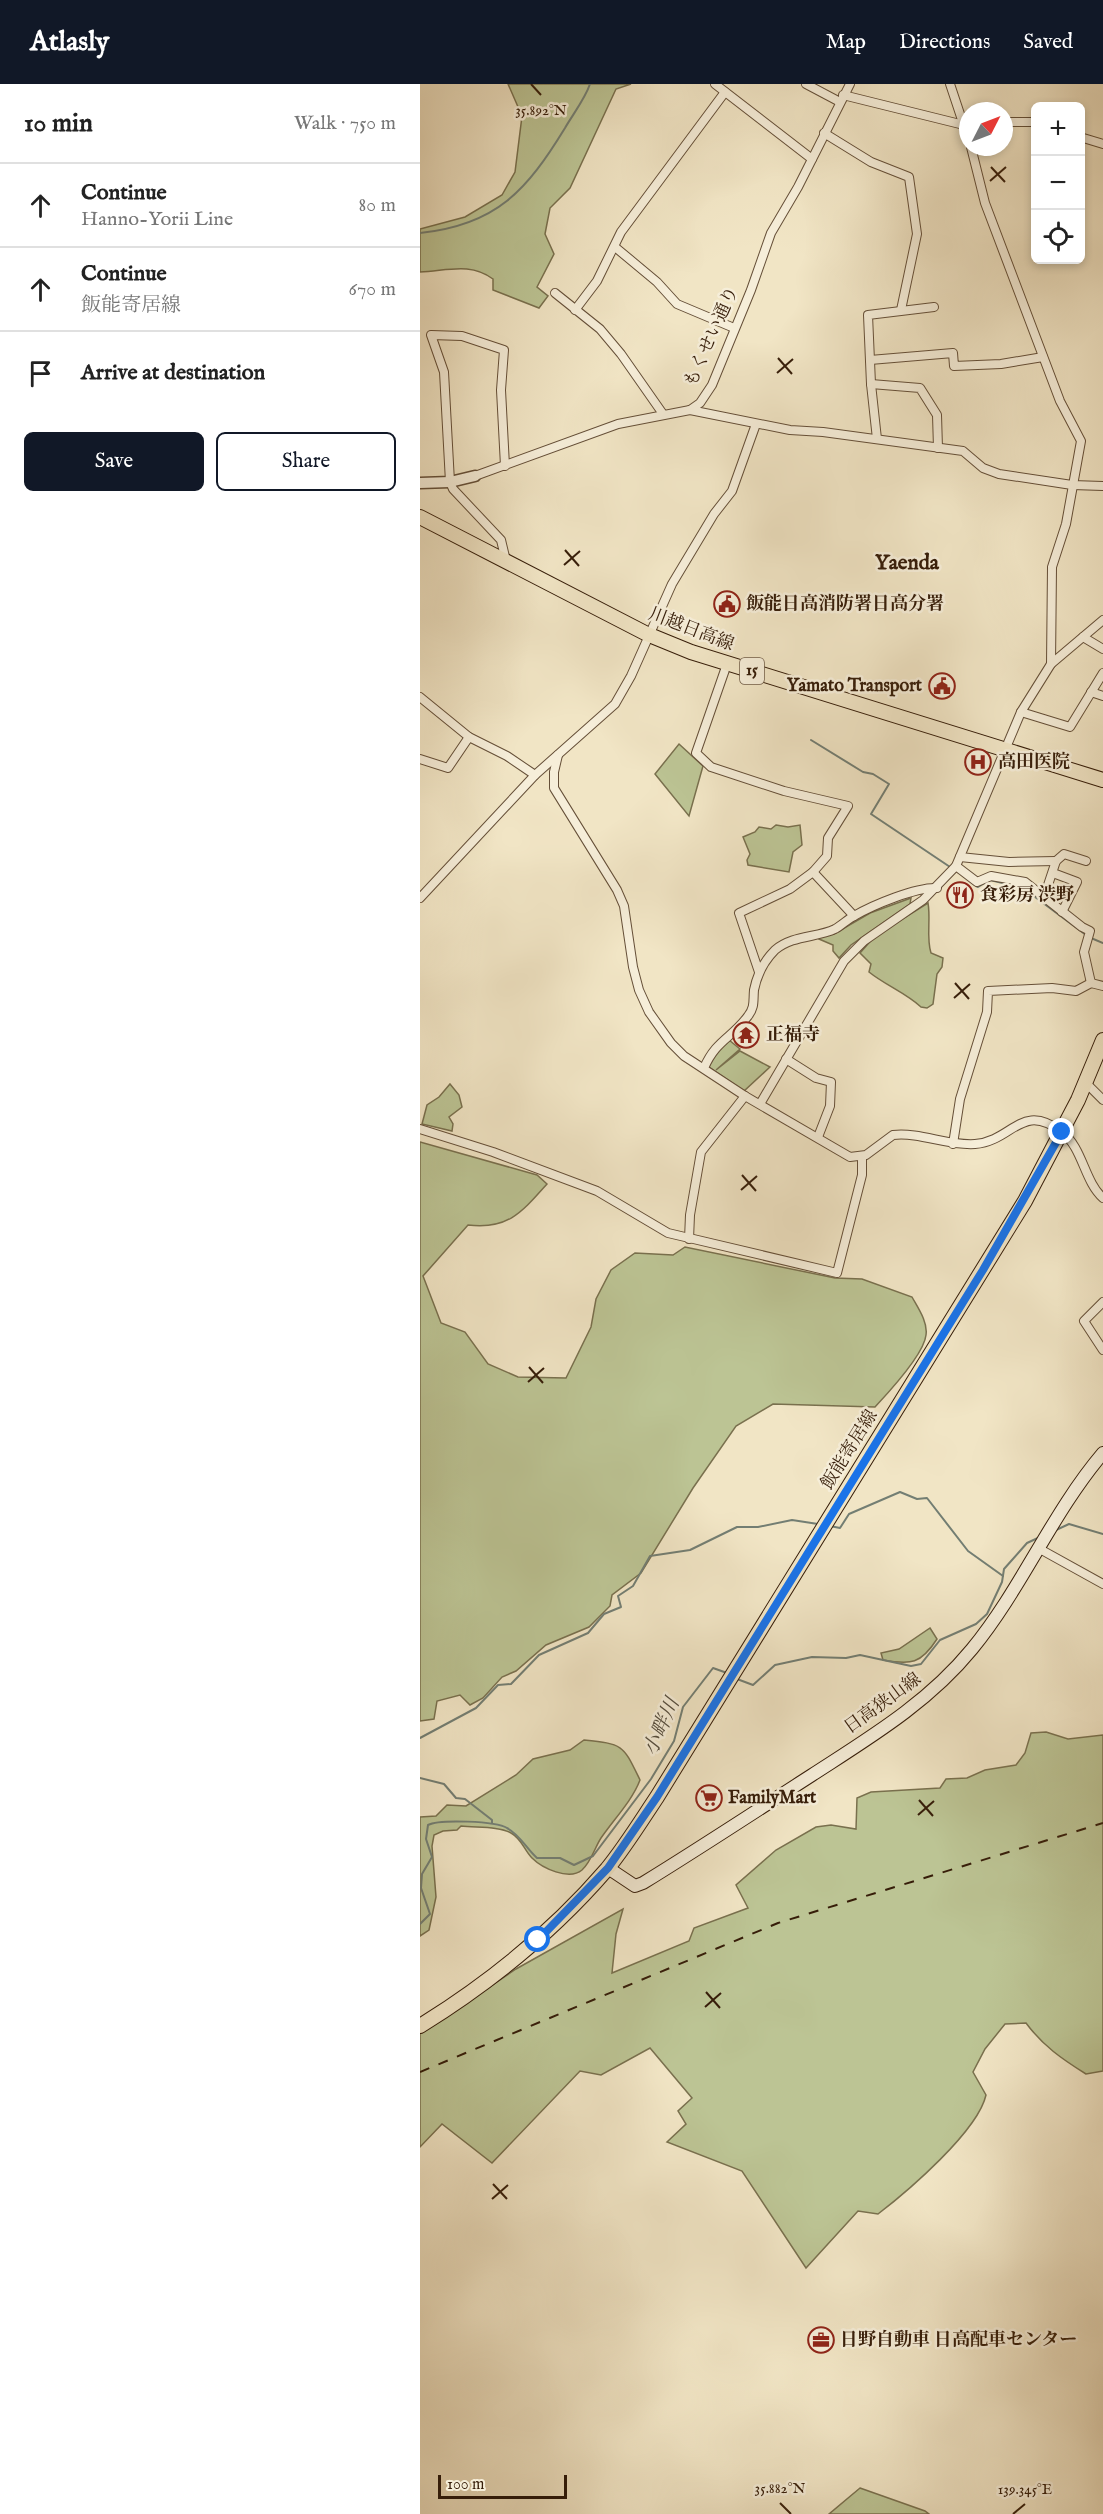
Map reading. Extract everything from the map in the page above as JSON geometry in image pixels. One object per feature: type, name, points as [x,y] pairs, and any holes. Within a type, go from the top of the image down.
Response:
[{"type":"main road","name":"川越日高線","points":[[420,517],[647,634],[727,664],[1103,780]]},
{"type":"main road","name":"飯能寄居線","points":[[420,2026],[476,1991],[516,1959],[569,1911],[608,1868],[657,1797],[983,1270],[1062,1132],[1095,1087],[1103,1040]]},
{"type":"main road","name":"日高狭山線","points":[[608,1868],[629,1884],[635,1886],[643,1883],[896,1720],[939,1685],[995,1620],[1075,1488],[1103,1453]]},
{"type":"street","points":[[715,84],[812,159]]},
{"type":"street","points":[[806,84],[842,99],[959,124]]},
{"type":"street","name":"もくせい通り","points":[[420,483],[450,482],[475,476],[618,424],[690,410],[705,398],[752,290],[771,232],[850,84]]},
{"type":"street","points":[[950,84],[959,108]]},
{"type":"street","points":[[575,310],[597,281],[621,232],[725,92]]},
{"type":"street","points":[[1013,122],[1031,122]]},
{"type":"street","points":[[824,133],[871,162],[909,177],[917,234],[900,310]]},
{"type":"street","points":[[1085,139],[1103,144]]},
{"type":"street","points":[[973,156],[985,203],[1043,357],[1060,401],[1081,441],[1071,485],[1066,524],[1052,567],[1051,664]]},
{"type":"street","points":[[615,247],[657,282],[677,304],[734,328]]},
{"type":"street","points":[[555,293],[600,329],[621,354],[663,414]]},
{"type":"street","points":[[877,439],[870,384],[868,315],[934,308]]},
{"type":"street","points":[[505,466],[501,390],[504,350],[462,336],[431,335],[444,372],[450,482],[453,489],[501,540],[506,561]]},
{"type":"street","points":[[870,360],[953,353],[954,366],[1001,364],[1043,357]]},
{"type":"street","points":[[870,384],[920,388],[936,415],[938,448]]},
{"type":"street","points":[[690,410],[790,430],[963,451],[983,468],[999,474],[1071,485],[1103,486]]},
{"type":"street","points":[[420,898],[535,775],[615,704],[631,676],[647,634],[694,546],[732,490],[756,424]]},
{"type":"street","points":[[760,1104],[851,952],[937,888],[958,862],[1032,691],[1051,664],[1103,620]]},
{"type":"street","points":[[1083,637],[1103,649]]},
{"type":"street","points":[[727,664],[696,753],[711,767],[784,791],[848,806],[828,838],[827,856],[813,872],[790,889],[739,913],[759,972]]},
{"type":"street","points":[[1022,712],[1070,727],[1103,673]]},
{"type":"street","points":[[1091,692],[1103,696]]},
{"type":"street","points":[[420,697],[469,737],[507,756],[535,775]]},
{"type":"street","points":[[420,759],[448,768],[469,737]]},
{"type":"street","points":[[558,755],[554,772],[554,788],[621,898],[628,921],[633,967],[649,1012],[671,1043],[684,1056],[745,1096],[850,1157],[862,1157],[893,1135],[907,1135],[953,1144],[977,1144],[998,1138],[1028,1119],[1043,1120],[1062,1132],[1071,1141],[1103,1205]]},
{"type":"street","points":[[1044,897],[1056,861],[1064,854],[1086,861]]},
{"type":"street","points":[[958,862],[1056,861]]},
{"type":"street","points":[[958,862],[977,882],[991,876],[1025,882],[1089,934],[1084,952],[1091,983]]},
{"type":"street","points":[[813,872],[854,916]]},
{"type":"street","points":[[1053,873],[1077,882],[1062,912]]},
{"type":"street","points":[[704,1068],[712,1050],[748,1017],[755,1005],[754,992],[759,972],[777,949],[800,937],[835,929],[854,916],[927,887],[937,888]]},
{"type":"street","points":[[953,1144],[960,1100],[987,1012],[988,991],[1052,988],[1076,991],[1091,983],[1103,986]]},
{"type":"street","points":[[786,1059],[816,1078],[831,1082],[830,1106],[818,1137]]},
{"type":"street","points":[[1095,1087],[1103,1100]]},
{"type":"street","points":[[689,1239],[690,1215],[701,1152],[745,1096]]},
{"type":"street","points":[[420,1130],[493,1152],[597,1191],[668,1233],[837,1273],[851,1210],[862,1175],[862,1157]]},
{"type":"street","points":[[1103,1302],[1084,1321],[1103,1350]]},
{"type":"street","points":[[1039,1544],[1103,1584]]},
{"type":"green space","points":[[508,84],[631,84],[616,89],[570,188],[550,208],[545,234],[554,254],[537,287],[548,296],[539,308],[493,290],[493,279],[476,271],[458,269],[420,272],[420,229],[465,217],[502,195],[515,172],[522,116]]},
{"type":"green space","points":[[679,744],[703,766],[689,816],[655,774]]},
{"type":"green space","points":[[776,825],[788,827],[800,825],[802,845],[793,852],[789,872],[748,865],[747,860],[750,854],[743,837],[755,832],[759,827],[771,829]]},
{"type":"green space","points":[[911,898],[910,904],[851,945],[839,958],[833,951],[833,945],[819,939],[821,934],[834,934],[870,913]]},
{"type":"green space","points":[[928,903],[931,953],[943,958],[942,967],[937,974],[933,1004],[927,1008],[921,1007],[869,972],[871,964],[860,953],[875,936]]},
{"type":"green space","points":[[729,1040],[740,1049],[716,1070],[740,1051],[770,1067],[744,1091],[709,1067],[714,1052]]},
{"type":"green space","points":[[450,1084],[459,1095],[462,1107],[449,1117],[453,1124],[452,1131],[422,1124],[427,1105],[439,1097]]},
{"type":"green space","points":[[420,1142],[537,1175],[547,1184],[522,1211],[504,1222],[482,1226],[468,1225],[423,1276],[441,1323],[465,1332],[488,1364],[518,1377],[566,1378],[591,1327],[596,1299],[611,1270],[635,1253],[673,1255],[685,1247],[835,1278],[862,1279],[912,1297],[926,1325],[926,1335],[912,1363],[875,1407],[773,1404],[736,1426],[693,1488],[641,1573],[612,1595],[610,1606],[589,1627],[546,1645],[516,1671],[502,1677],[483,1698],[470,1705],[460,1695],[437,1701],[434,1719],[420,1721]]},
{"type":"green space","points":[[930,1628],[937,1639],[926,1654],[908,1662],[883,1660],[881,1653],[899,1649]]},
{"type":"green space","points":[[1046,1732],[1068,1739],[1103,1735],[1103,2071],[1086,2074],[1053,2052],[1026,2023],[1005,2024],[985,2049],[973,2072],[986,2095],[970,2126],[923,2176],[878,2214],[858,2211],[806,2268],[742,2171],[667,2142],[686,2124],[678,2111],[692,2098],[650,2048],[601,2075],[580,2071],[492,2163],[442,2124],[420,2147],[420,2034],[516,1969],[623,1909],[616,1934],[612,1973],[689,1941],[694,1928],[748,1908],[736,1885],[776,1850],[816,1827],[831,1825],[856,1829],[857,1798],[871,1792],[940,1788],[946,1779],[967,1778],[985,1770],[1016,1765],[1025,1753],[1031,1733]]},
{"type":"green space","points":[[584,1740],[607,1743],[621,1748],[640,1780],[628,1803],[601,1838],[585,1867],[577,1873],[563,1874],[542,1866],[532,1858],[515,1835],[500,1829],[461,1826],[457,1830],[443,1831],[434,1835],[432,1846],[436,1897],[429,1930],[420,1936],[420,1817],[436,1816],[447,1805],[466,1806],[516,1775],[533,1759],[570,1750]]},
{"type":"green space","points":[[860,2488],[925,2511],[929,2514],[829,2514]]},
{"type":"waterway","points":[[420,233],[447,229],[470,222],[490,213],[507,201],[523,186],[551,150],[590,84]]},
{"type":"waterway","points":[[811,740],[863,772],[873,774],[889,784],[871,814],[959,873]]},
{"type":"waterway","points":[[976,886],[990,880],[1023,888],[1086,935]]},
{"type":"waterway","points":[[1091,938],[1103,943]]},
{"type":"waterway","points":[[830,1526],[840,1528],[849,1514],[900,1492],[917,1499],[927,1498],[968,1551],[1003,1576]]},
{"type":"waterway","points":[[420,1738],[476,1708],[498,1685],[511,1684],[539,1655],[588,1633],[604,1614],[621,1607],[618,1596],[633,1586],[650,1556],[690,1550],[737,1527],[758,1527],[792,1520],[818,1524]]},
{"type":"waterway","name":"小畔川","points":[[1056,1530],[1069,1524],[1103,1534]]},
{"type":"waterway","name":"小畔川","points":[[737,1679],[753,1685],[775,1665],[812,1657],[846,1658],[860,1655],[911,1666],[921,1664],[940,1640],[976,1624],[987,1614],[1002,1582],[1004,1569],[1027,1543],[1040,1537]]},
{"type":"waterway","name":"小畔川","points":[[420,1924],[430,1914],[421,1888],[422,1874],[432,1857],[426,1839],[428,1825],[455,1821],[492,1824],[512,1831],[537,1858],[560,1858],[574,1865],[593,1856],[651,1779],[674,1741],[683,1707],[713,1668],[727,1673]]},
{"type":"waterway","points":[[420,1778],[444,1784],[456,1798],[465,1799],[492,1820],[492,1823]]},
{"type":"railway","points":[[420,2072],[778,1923],[1103,1823]]},
{"type":"place","name":"飯能日高消防署日高分署","points":[[727,604]]},
{"type":"place","name":"Yamato Transport","points":[[942,686]]},
{"type":"place","name":"高田医院","points":[[978,762]]},
{"type":"place","name":"食彩房 渋野","points":[[960,895]]},
{"type":"place","name":"正福寺","points":[[746,1035]]},
{"type":"place","name":"FamilyMart","points":[[709,1798]]},
{"type":"place","name":"日野自動車 日高配車センター","points":[[821,2340]]},
{"type":"district","name":"Yaenda","points":[[907,563]]},
{"type":"route","points":[[538,1940],[569,1911],[608,1868],[657,1797],[983,1270],[1025,1201],[1062,1132]]}]
